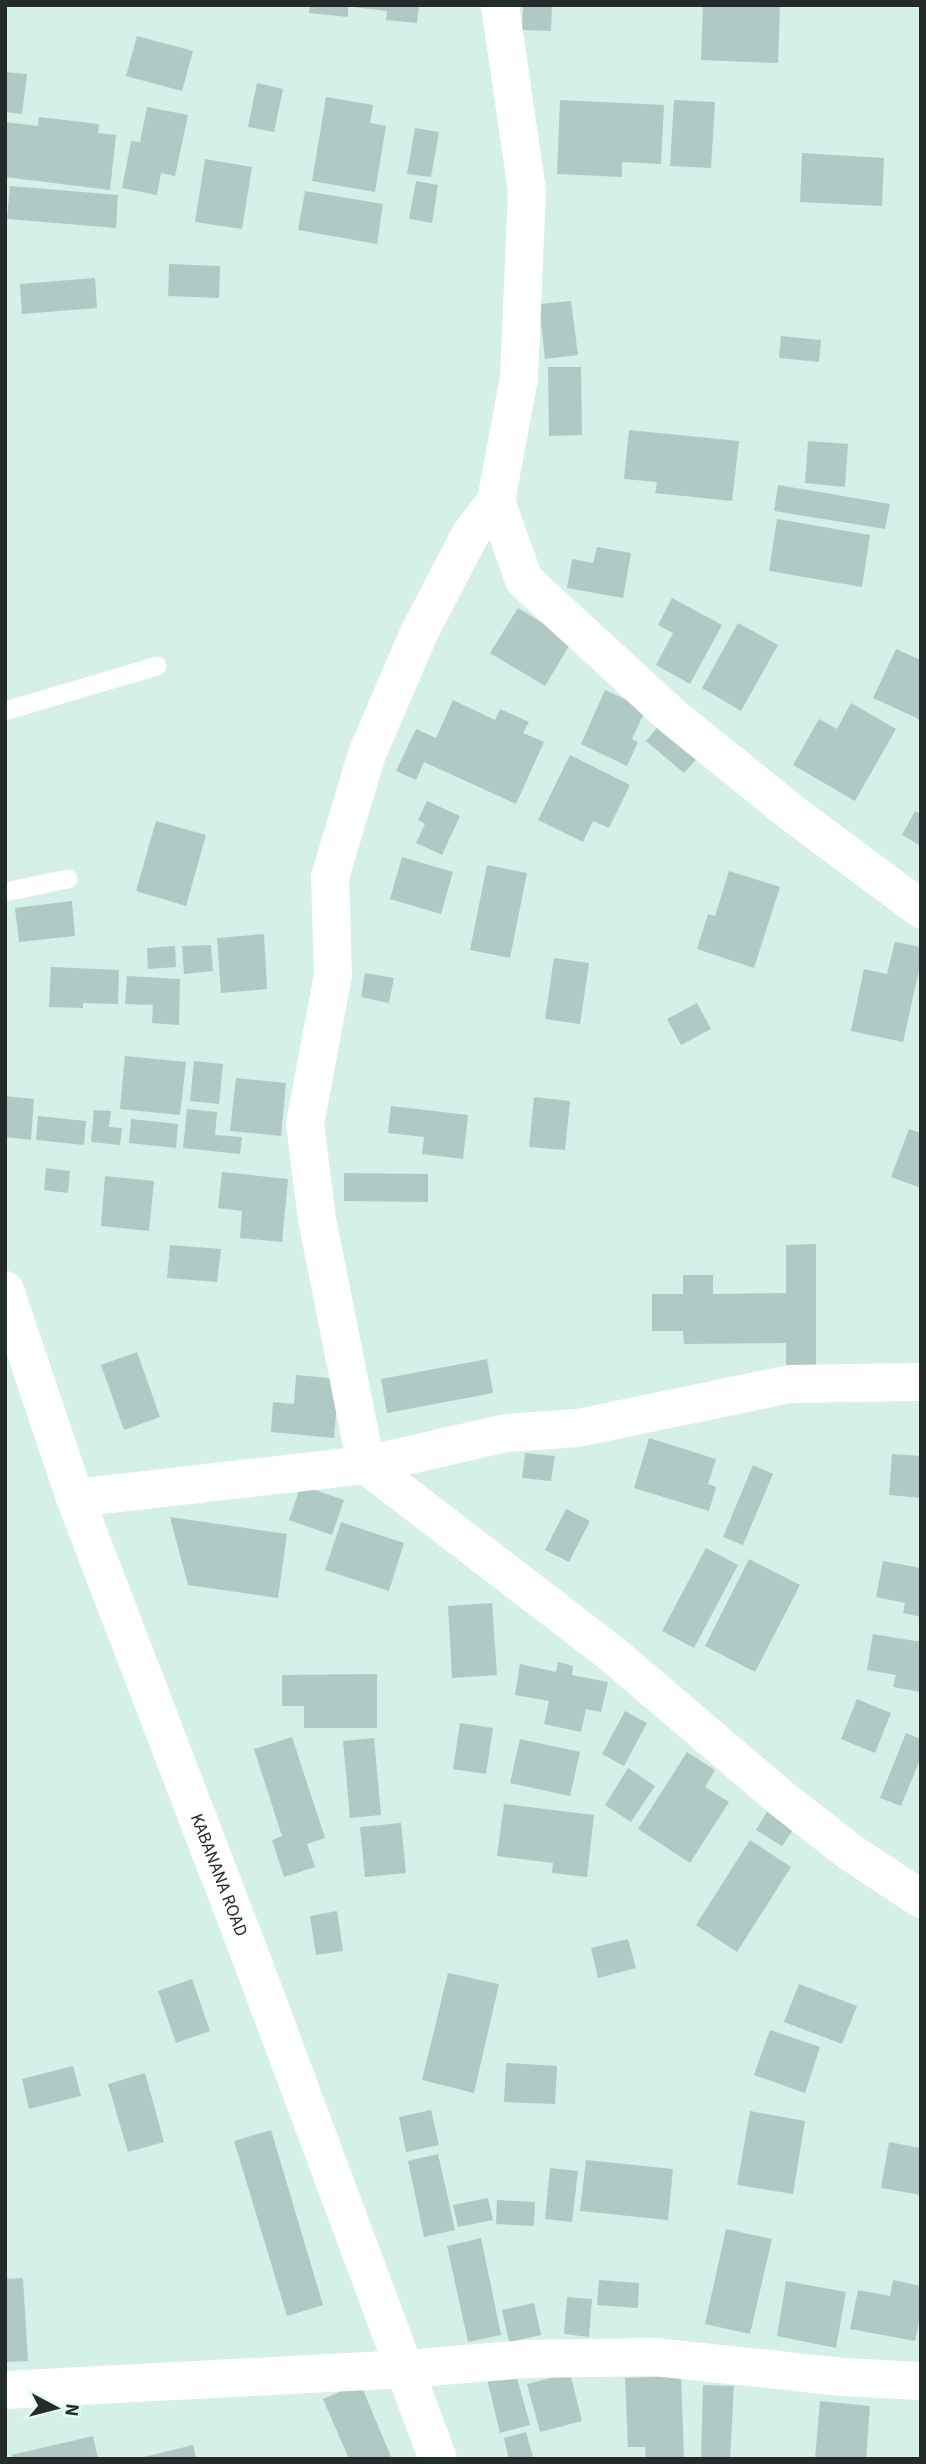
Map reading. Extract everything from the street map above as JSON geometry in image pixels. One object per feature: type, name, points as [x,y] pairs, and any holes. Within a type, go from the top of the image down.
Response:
[{"type":"street","points":[[500,5],[527,191],[519,378],[496,501],[470,535],[419,633],[367,754],[330,877],[333,975],[305,1124],[317,1219],[366,1465],[611,1653],[782,1800],[850,1852],[921,1899]]},
{"type":"street","points":[[496,501],[524,580],[683,725],[792,814],[921,909]]},
{"type":"street","name":"KABANANA ROAD","points":[[5,1290],[75,1498],[252,1960],[438,2459]]},
{"type":"street","points":[[75,1498],[366,1465],[506,1433],[578,1428],[790,1384],[921,1382]]},
{"type":"street","points":[[5,2390],[405,2369],[527,2359],[655,2357],[843,2377],[919,2377]]},
{"type":"lane","points":[[5,711],[157,666]]},
{"type":"lane","points":[[5,892],[68,879]]},
{"type":"building","points":[[310,5],[348,5],[348,17],[309,13]]},
{"type":"building","points":[[353,5],[419,5],[417,23],[386,20],[387,11]]},
{"type":"building","points":[[523,5],[552,5],[551,31],[522,30]]},
{"type":"building","points":[[703,5],[780,5],[778,63],[701,60]]},
{"type":"building","points":[[137,36],[193,51],[182,91],[126,76]]},
{"type":"building","points":[[5,72],[27,74],[22,114],[5,112]]},
{"type":"building","points":[[257,83],[283,89],[274,132],[248,127]]},
{"type":"building","points":[[326,97],[373,105],[370,123],[386,126],[375,192],[312,181]]},
{"type":"building","points":[[560,100],[664,105],[661,164],[622,162],[622,177],[557,174]]},
{"type":"building","points":[[674,100],[715,102],[711,168],[670,166]]},
{"type":"building","points":[[147,107],[188,115],[175,176],[161,173],[157,195],[122,188],[131,141],[140,142]]},
{"type":"building","points":[[39,117],[99,124],[98,133],[116,135],[110,190],[5,177],[5,122],[38,126]]},
{"type":"building","points":[[415,128],[439,132],[431,177],[407,174]]},
{"type":"building","points":[[802,153],[884,158],[882,206],[800,202]]},
{"type":"building","points":[[205,159],[252,167],[242,229],[195,222]]},
{"type":"building","points":[[416,181],[438,185],[432,223],[409,219]]},
{"type":"building","points":[[10,186],[118,195],[116,228],[7,219]]},
{"type":"building","points":[[305,191],[383,204],[377,244],[298,230]]},
{"type":"building","points":[[169,264],[220,266],[219,298],[168,296]]},
{"type":"building","points":[[95,278],[97,308],[22,314],[20,284]]},
{"type":"building","points":[[571,301],[578,355],[545,359],[539,304]]},
{"type":"building","points":[[781,336],[821,340],[819,362],[779,358]]},
{"type":"building","points":[[548,367],[581,367],[582,435],[549,436]]},
{"type":"building","points":[[629,430],[739,441],[732,501],[655,493],[657,482],[624,479]]},
{"type":"building","points":[[808,441],[848,444],[845,487],[805,483]]},
{"type":"building","points":[[778,485],[890,504],[885,529],[774,511]]},
{"type":"building","points":[[777,519],[870,535],[862,587],[769,571]]},
{"type":"building","points":[[597,547],[631,553],[623,598],[567,588],[572,559],[593,563]]},
{"type":"building","points":[[672,598],[722,625],[690,684],[656,665],[673,633],[658,625]]},
{"type":"building","points":[[518,608],[572,641],[545,686],[490,653]]},
{"type":"building","points":[[738,623],[778,645],[741,711],[702,688]]},
{"type":"building","points":[[896,649],[921,660],[921,720],[873,698]]},
{"type":"building","points":[[605,690],[646,709],[632,739],[638,742],[627,766],[581,744]]},
{"type":"building","points":[[453,700],[495,720],[500,709],[529,722],[523,733],[544,742],[516,804],[424,762],[416,780],[396,771],[416,729],[436,738]]},
{"type":"building","points":[[851,703],[896,729],[855,801],[793,765],[819,719],[837,729]]},
{"type":"building","points":[[663,720],[702,753],[684,773],[646,741]]},
{"type":"building","points":[[570,755],[630,785],[609,828],[593,821],[583,842],[538,820]]},
{"type":"building","points":[[427,801],[460,816],[442,855],[416,843],[425,824],[418,820]]},
{"type":"building","points":[[915,811],[921,814],[921,846],[902,835]]},
{"type":"building","points":[[156,821],[206,835],[186,906],[136,891]]},
{"type":"building","points":[[402,857],[453,872],[441,914],[390,899]]},
{"type":"building","points":[[487,865],[527,873],[510,958],[470,950]]},
{"type":"building","points":[[729,871],[780,887],[754,968],[697,949],[708,914],[715,916]]},
{"type":"building","points":[[72,901],[75,936],[19,942],[15,908]]},
{"type":"building","points":[[264,934],[267,989],[221,993],[217,938]]},
{"type":"building","points":[[895,942],[921,947],[921,961],[903,1042],[851,1031],[864,969],[887,974]]},
{"type":"building","points":[[211,945],[213,971],[184,974],[182,946]]},
{"type":"building","points":[[175,946],[176,967],[148,969],[147,948]]},
{"type":"building","points":[[554,958],[589,963],[580,1024],[545,1019]]},
{"type":"building","points":[[51,967],[119,970],[118,1004],[83,1003],[83,1008],[49,1007]]},
{"type":"building","points":[[365,973],[394,978],[389,1003],[361,997]]},
{"type":"building","points":[[127,976],[180,979],[179,1025],[152,1023],[153,1005],[125,1004]]},
{"type":"building","points":[[697,1003],[711,1029],[681,1045],[667,1019]]},
{"type":"building","points":[[125,1056],[186,1062],[180,1115],[120,1109]]},
{"type":"building","points":[[194,1061],[223,1064],[219,1104],[190,1101]]},
{"type":"building","points":[[236,1078],[286,1083],[281,1136],[230,1131]]},
{"type":"building","points":[[5,1096],[34,1099],[31,1140],[5,1137]]},
{"type":"building","points":[[534,1097],[570,1101],[565,1150],[529,1147]]},
{"type":"building","points":[[391,1106],[468,1115],[463,1159],[422,1154],[424,1137],[388,1133]]},
{"type":"building","points":[[187,1109],[217,1112],[215,1135],[242,1137],[240,1154],[183,1148]]},
{"type":"building","points":[[94,1110],[111,1111],[109,1127],[122,1128],[120,1145],[91,1142]]},
{"type":"building","points":[[38,1116],[86,1121],[84,1145],[36,1140]]},
{"type":"building","points":[[131,1119],[178,1124],[176,1148],[129,1143]]},
{"type":"building","points":[[909,1129],[921,1133],[921,1188],[891,1177]]},
{"type":"building","points":[[46,1168],[70,1171],[68,1193],[44,1190]]},
{"type":"building","points":[[222,1172],[288,1179],[282,1242],[240,1238],[242,1211],[218,1208]]},
{"type":"building","points":[[344,1173],[428,1174],[428,1202],[344,1201]]},
{"type":"building","points":[[105,1176],[154,1181],[149,1231],[101,1226]]},
{"type":"building","points":[[816,1244],[816,1368],[786,1368],[786,1343],[684,1344],[683,1331],[652,1331],[652,1294],[683,1294],[683,1275],[713,1275],[713,1294],[786,1293],[786,1245]]},
{"type":"building","points":[[170,1245],[221,1249],[217,1282],[167,1278]]},
{"type":"building","points":[[137,1352],[160,1417],[124,1430],[101,1365]]},
{"type":"building","points":[[487,1359],[493,1393],[387,1413],[381,1379]]},
{"type":"building","points":[[296,1375],[339,1379],[334,1438],[271,1432],[273,1402],[294,1404]]},
{"type":"building","points":[[649,1438],[716,1459],[708,1484],[716,1487],[709,1511],[634,1488]]},
{"type":"building","points":[[525,1453],[555,1456],[551,1481],[522,1478]]},
{"type":"building","points":[[892,1454],[921,1456],[921,1498],[889,1495]]},
{"type":"building","points":[[753,1465],[773,1474],[743,1545],[723,1537]]},
{"type":"building","points":[[301,1485],[344,1500],[332,1535],[289,1520]]},
{"type":"building","points":[[566,1509],[590,1521],[569,1562],[545,1550]]},
{"type":"building","points":[[170,1517],[287,1534],[278,1598],[188,1585]]},
{"type":"building","points":[[341,1522],[404,1543],[389,1591],[325,1570]]},
{"type":"building","points":[[706,1548],[738,1565],[694,1648],[662,1631]]},
{"type":"building","points":[[749,1559],[800,1585],[755,1672],[705,1646]]},
{"type":"building","points":[[883,1561],[921,1568],[921,1617],[903,1613],[905,1603],[876,1597]]},
{"type":"building","points":[[492,1603],[497,1675],[452,1678],[448,1606]]},
{"type":"building","points":[[873,1634],[921,1642],[921,1692],[893,1687],[896,1675],[867,1670]]},
{"type":"building","points":[[558,1662],[573,1666],[572,1675],[608,1682],[601,1712],[586,1709],[581,1732],[544,1724],[549,1701],[515,1695],[520,1664],[556,1672]]},
{"type":"building","points":[[377,1674],[377,1728],[304,1728],[304,1706],[282,1706],[282,1675]]},
{"type":"building","points":[[857,1699],[891,1713],[875,1753],[841,1739]]},
{"type":"building","points":[[625,1711],[647,1723],[624,1766],[602,1754]]},
{"type":"building","points":[[460,1723],[493,1728],[486,1774],[453,1769]]},
{"type":"building","points":[[906,1733],[921,1739],[921,1757],[901,1806],[880,1798]]},
{"type":"building","points":[[292,1737],[325,1838],[307,1844],[315,1867],[284,1877],[272,1840],[282,1836],[254,1749]]},
{"type":"building","points":[[374,1738],[381,1815],[350,1818],[343,1741]]},
{"type":"building","points":[[520,1739],[580,1752],[570,1796],[510,1783]]},
{"type":"building","points":[[687,1752],[715,1770],[705,1787],[729,1802],[690,1863],[638,1829]]},
{"type":"building","points":[[628,1768],[655,1786],[631,1822],[605,1805]]},
{"type":"building","points":[[504,1804],[594,1815],[587,1877],[552,1873],[553,1863],[497,1856]]},
{"type":"building","points":[[768,1810],[795,1827],[782,1846],[756,1830]]},
{"type":"building","points":[[401,1823],[406,1873],[365,1877],[360,1827]]},
{"type":"building","points":[[750,1840],[791,1867],[737,1952],[696,1925]]},
{"type":"building","points":[[337,1911],[343,1951],[316,1955],[310,1916]]},
{"type":"building","points":[[628,1939],[636,1968],[598,1978],[591,1948]]},
{"type":"building","points":[[448,1973],[499,1984],[474,2093],[422,2080]]},
{"type":"building","points":[[192,1979],[210,2031],[176,2043],[158,1991]]},
{"type":"building","points":[[799,1984],[857,2006],[842,2044],[784,2022]]},
{"type":"building","points":[[770,2030],[820,2047],[805,2093],[754,2075]]},
{"type":"building","points":[[506,2063],[557,2066],[555,2104],[504,2102]]},
{"type":"building","points":[[73,2066],[81,2096],[29,2109],[22,2079]]},
{"type":"building","points":[[145,2073],[164,2142],[128,2152],[108,2084]]},
{"type":"building","points":[[431,2110],[439,2145],[406,2152],[399,2117]]},
{"type":"building","points":[[750,2111],[805,2121],[793,2194],[737,2185]]},
{"type":"building","points":[[271,2130],[323,2305],[287,2316],[234,2141]]},
{"type":"building","points":[[889,2142],[921,2148],[921,2195],[881,2188]]},
{"type":"building","points":[[438,2154],[455,2230],[424,2237],[408,2161]]},
{"type":"building","points":[[586,2160],[673,2169],[668,2220],[580,2211]]},
{"type":"building","points":[[550,2168],[578,2171],[572,2222],[545,2219]]},
{"type":"building","points":[[488,2198],[493,2220],[458,2227],[453,2205]]},
{"type":"building","points":[[497,2200],[535,2202],[534,2226],[496,2224]]},
{"type":"building","points":[[726,2229],[772,2239],[750,2334],[705,2324]]},
{"type":"building","points":[[481,2238],[501,2335],[468,2342],[447,2246]]},
{"type":"building","points":[[23,2278],[28,2361],[5,2362],[5,2279]]},
{"type":"building","points":[[599,2280],[639,2283],[638,2308],[597,2305]]},
{"type":"building","points":[[893,2280],[921,2286],[921,2312],[915,2341],[850,2329],[858,2290],[890,2296]]},
{"type":"building","points":[[786,2281],[846,2292],[836,2348],[777,2336]]},
{"type":"building","points":[[567,2297],[592,2299],[589,2337],[564,2334]]},
{"type":"building","points":[[534,2303],[541,2335],[509,2342],[502,2310]]},
{"type":"building","points":[[515,2371],[530,2425],[500,2433],[487,2379]]},
{"type":"building","points":[[570,2373],[582,2421],[540,2432],[527,2384]]},
{"type":"building","points":[[681,2376],[684,2459],[646,2459],[645,2447],[628,2447],[625,2378]]},
{"type":"building","points":[[360,2383],[392,2459],[349,2459],[323,2399]]},
{"type":"building","points":[[703,2385],[734,2386],[730,2459],[701,2459]]},
{"type":"building","points":[[820,2401],[870,2406],[866,2459],[815,2459]]},
{"type":"building","points":[[526,2432],[533,2457],[509,2459],[504,2438]]},
{"type":"building","points":[[93,2436],[98,2459],[12,2459],[11,2455]]},
{"type":"building","points":[[193,2445],[196,2459],[140,2459],[140,2458]]}]
